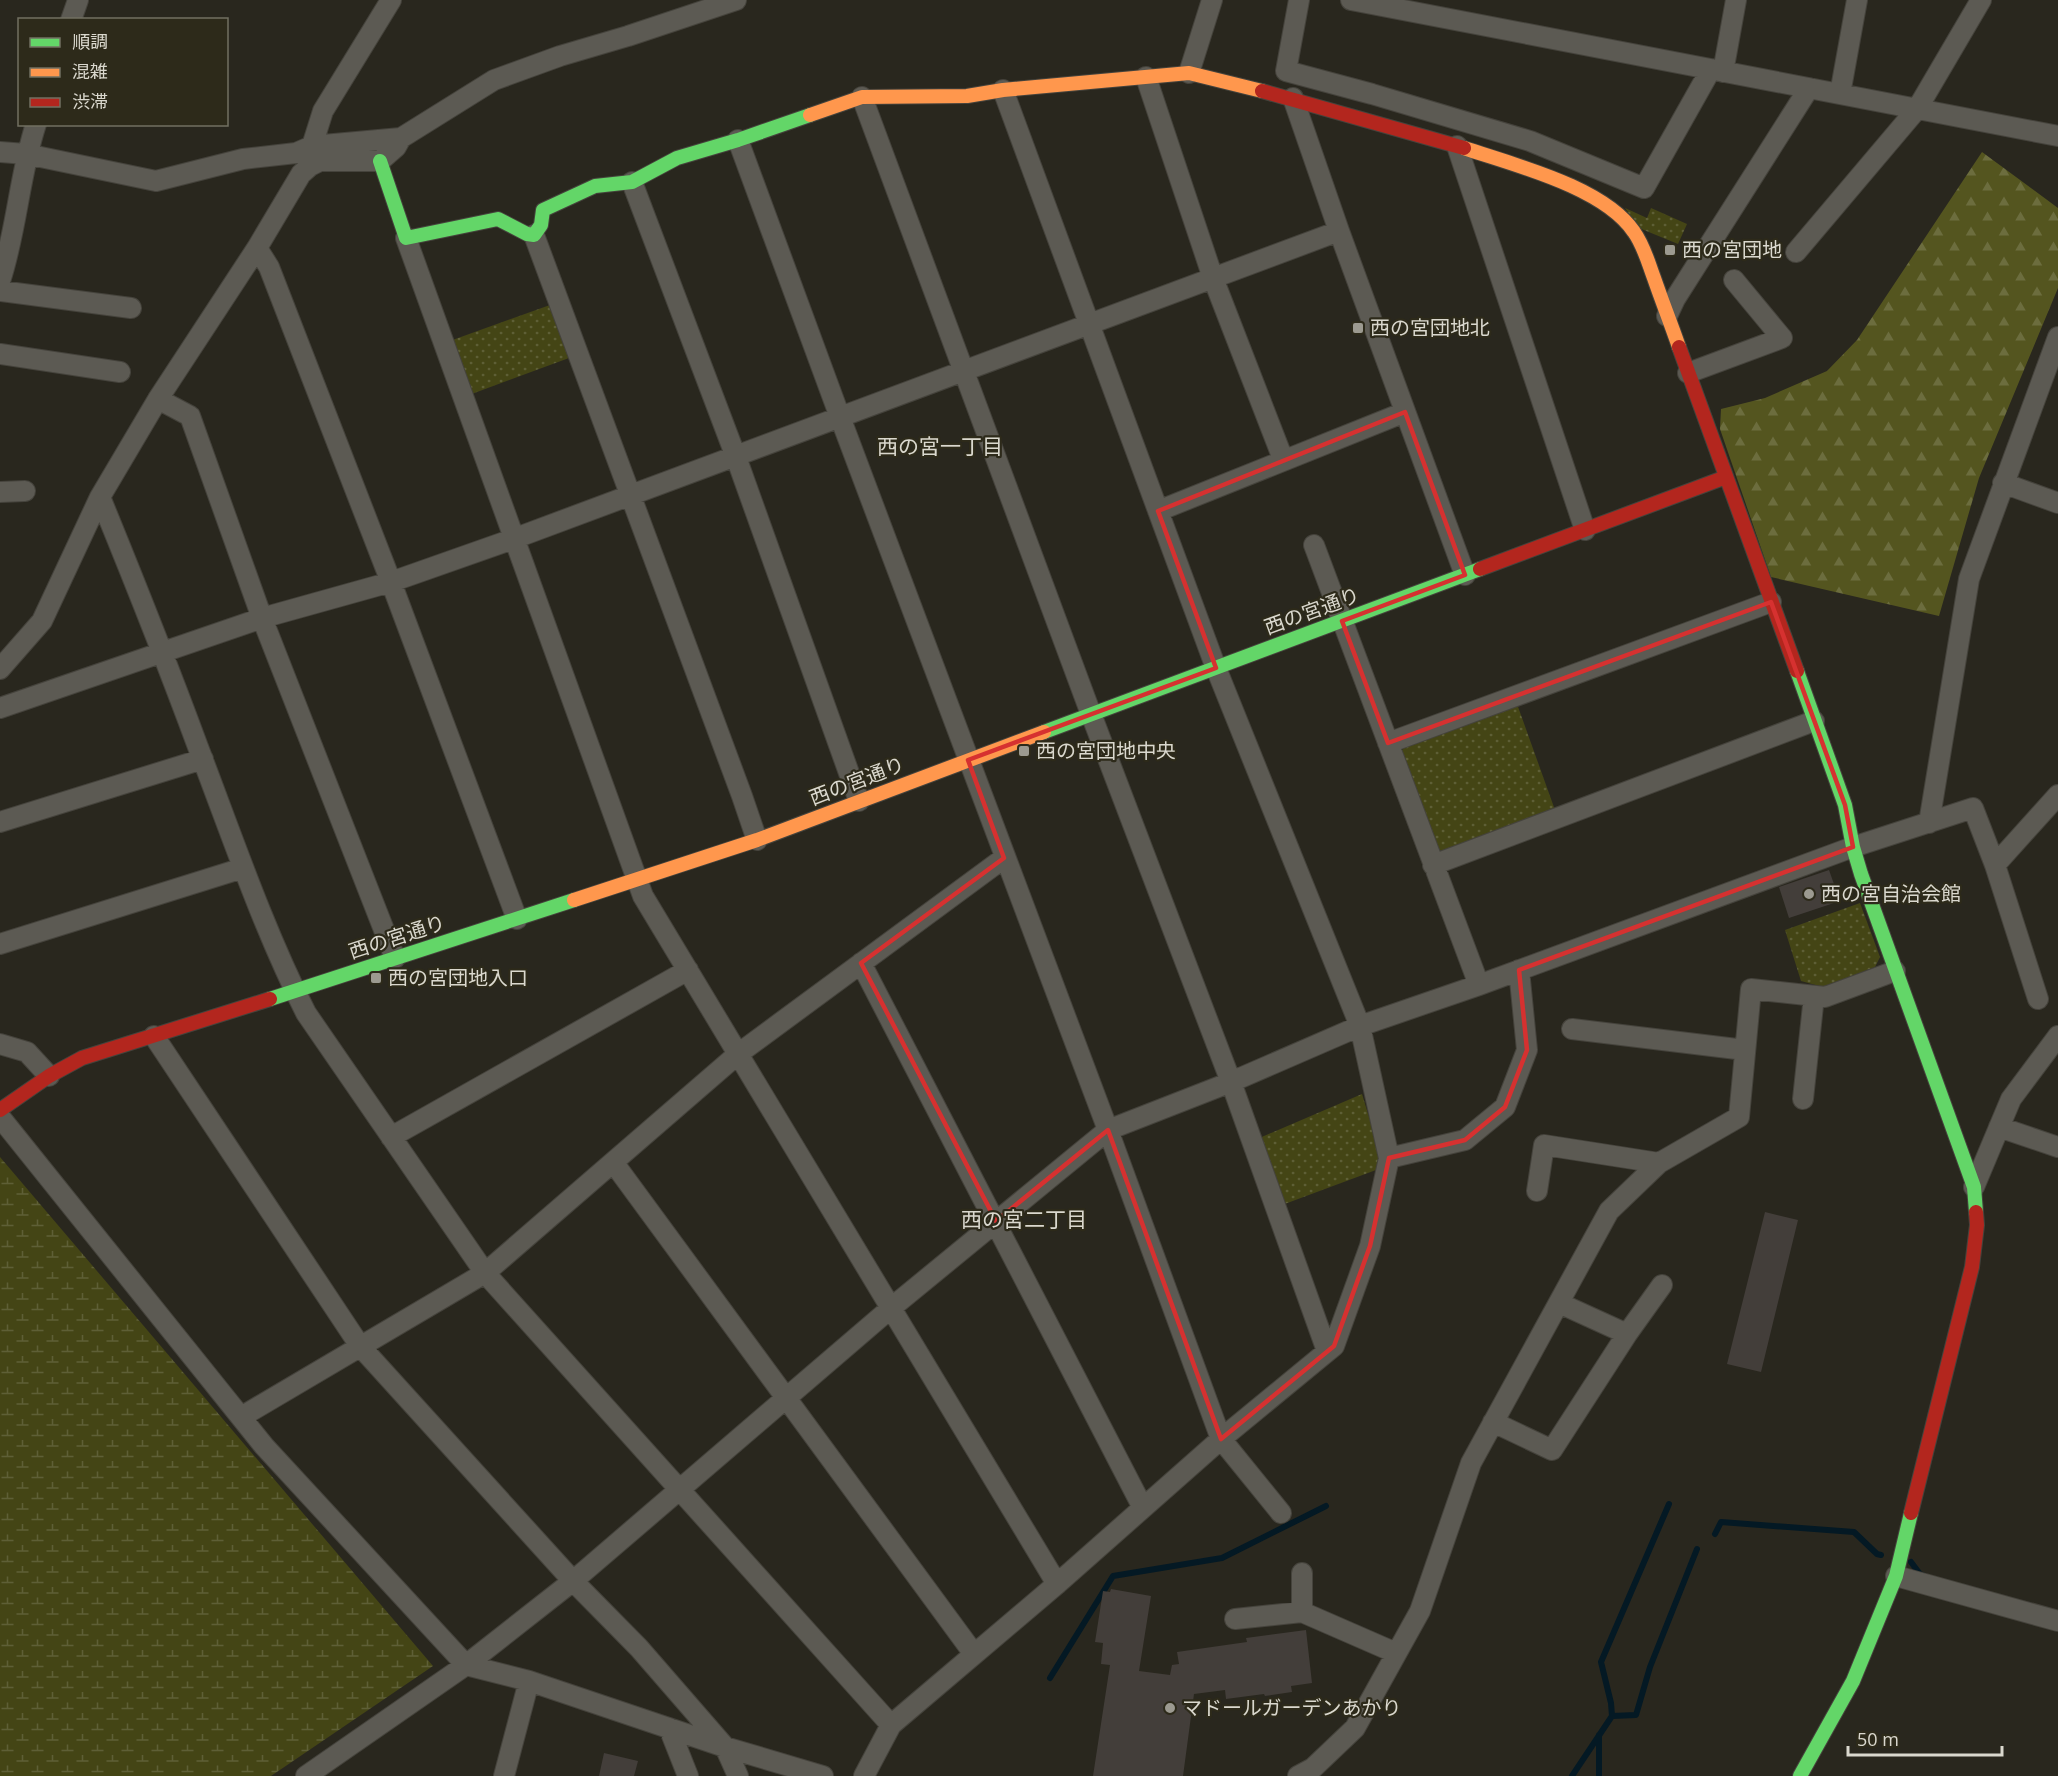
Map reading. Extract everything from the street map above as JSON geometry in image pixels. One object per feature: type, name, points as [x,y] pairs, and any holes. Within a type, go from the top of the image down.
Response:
[{"type":"street","points":[[72,18],[78,0]]},
{"type":"street","points":[[312,146],[323,111],[391,0]]},
{"type":"street","points":[[0,152],[26,154],[156,181],[243,159],[296,153],[312,146],[401,138],[494,80],[560,56],[736,0]]},
{"type":"street","points":[[1189,73],[1212,0]]},
{"type":"street","points":[[1299,0],[1286,71],[1530,141],[1644,188],[1717,70],[1736,0]]},
{"type":"street","points":[[1351,0],[2058,136]]},
{"type":"street","points":[[1840,94],[1857,0]]},
{"type":"street","points":[[1796,252],[1917,109],[1981,0]]},
{"type":"street","points":[[534,235],[541,225],[543,210],[595,186],[632,182],[677,158],[738,140],[862,97],[967,96],[1003,90],[1189,73],[1293,98],[1457,146],[1550,177],[1595,198],[1616,211],[1634,231],[1644,250],[1845,805],[1853,848],[1974,1187],[1977,1225],[1972,1267],[1896,1576],[1853,1681],[1800,1776]]},
{"type":"street","points":[[1146,77],[1213,278],[1283,459]]},
{"type":"street","points":[[1667,316],[1675,299],[1809,88]]},
{"type":"street","points":[[864,1776],[891,1725],[1057,1584],[1221,1439],[1334,1346],[1370,1246],[1389,1158],[1360,1026],[1216,668],[1003,90]]},
{"type":"street","points":[[862,97],[1091,714],[1231,1082],[1327,1351]]},
{"type":"street","points":[[1293,98],[1339,231],[1465,575]]},
{"type":"street","points":[[0,281],[8,258],[26,154],[35,126]]},
{"type":"street","points":[[0,669],[42,621],[100,496],[158,399],[257,248],[301,174],[320,161],[380,161],[396,147],[401,138]]},
{"type":"street","points":[[738,140],[1221,1439],[1281,1513]]},
{"type":"street","points":[[1457,146],[1585,530]]},
{"type":"street","points":[[380,161],[513,539],[643,896],[1057,1584]]},
{"type":"street","points":[[632,182],[736,457],[859,801]]},
{"type":"street","points":[[406,238],[498,219],[527,234],[534,235]]},
{"type":"street","points":[[0,708],[262,618],[390,582],[513,539],[1339,231]]},
{"type":"street","points":[[534,235],[757,840]]},
{"type":"street","points":[[257,248],[269,267],[517,919]]},
{"type":"street","points":[[1688,373],[1782,338],[1734,280]]},
{"type":"street","points":[[0,291],[131,308]]},
{"type":"street","points":[[1929,823],[1969,579],[2058,338]]},
{"type":"street","points":[[0,354],[120,372]]},
{"type":"street","points":[[158,399],[190,416],[262,618],[395,958]]},
{"type":"street","points":[[1158,511],[1405,412]]},
{"type":"street","name":"西の宮通り","points":[[0,1110],[48,1076],[82,1058],[757,840],[1726,477]]},
{"type":"street","points":[[2003,483],[2058,503]]},
{"type":"street","points":[[0,492],[25,491]]},
{"type":"street","points":[[100,496],[163,652],[243,868],[306,1013],[485,1273],[891,1725]]},
{"type":"street","points":[[1314,545],[1479,985]]},
{"type":"street","points":[[1388,743],[1771,602]]},
{"type":"street","points":[[1433,865],[1814,721]]},
{"type":"street","points":[[0,822],[203,759]]},
{"type":"street","points":[[1995,865],[2058,795]]},
{"type":"street","points":[[306,1776],[466,1665],[573,1581],[891,1308],[1108,1130],[1231,1082],[1360,1026],[1479,985],[1853,848],[1973,808],[1995,865],[2038,999]]},
{"type":"street","points":[[241,1417],[485,1273],[738,1054],[1004,858]]},
{"type":"street","points":[[0,944],[243,868]]},
{"type":"street","points":[[861,963],[1143,1508]]},
{"type":"street","points":[[391,1137],[688,970]]},
{"type":"street","points":[[1389,1158],[1465,1140],[1505,1107],[1527,1050],[1519,970]]},
{"type":"street","points":[[1298,1776],[1312,1768],[1355,1728],[1420,1611],[1471,1463],[1609,1212],[1659,1164],[1739,1117],[1751,989],[1825,997],[1895,971]]},
{"type":"street","points":[[1803,1099],[1814,996]]},
{"type":"street","points":[[1572,1029],[1745,1050]]},
{"type":"street","points":[[154,1036],[360,1346],[573,1581],[639,1648],[725,1747],[738,1776]]},
{"type":"street","points":[[1974,1187],[2011,1100],[2058,1036]]},
{"type":"street","points":[[0,1044],[27,1053],[48,1076]]},
{"type":"street","points":[[0,1117],[264,1446],[466,1665],[530,1681],[725,1747],[823,1776]]},
{"type":"street","points":[[1999,1127],[2058,1147]]},
{"type":"street","points":[[1536,1191],[1544,1146],[1659,1164]]},
{"type":"street","points":[[613,1162],[974,1654]]},
{"type":"street","points":[[1493,1422],[1552,1450],[1627,1334],[1662,1285]]},
{"type":"street","points":[[1559,1303],[1627,1334]]},
{"type":"street","points":[[1302,1573],[1302,1612]]},
{"type":"street","points":[[1896,1576],[2058,1621]]},
{"type":"street","points":[[1235,1619],[1302,1612],[1396,1653]]},
{"type":"street","points":[[504,1776],[530,1681]]},
{"type":"street","points":[[669,1728],[688,1776]]},
{"type":"highlighted area","points":[[1405,412],[1465,575],[1342,621],[1388,743],[1771,602],[1845,805],[1853,847],[1519,970],[1527,1050],[1505,1107],[1465,1140],[1389,1158],[1370,1246],[1334,1346],[1221,1439],[1108,1130],[996,1221],[861,963],[1004,858],[968,760],[1216,668],[1158,511]]},
{"type":"green space","points":[[1982,152],[2058,208],[2058,288],[1979,478],[1939,616],[1771,577],[1720,429],[1721,409],[1765,398],[1827,371],[1857,340]]},
{"type":"green space","points":[[1625,208],[1647,218],[1651,208],[1687,224],[1678,244],[1639,228]]},
{"type":"green space","points":[[550,305],[569,358],[469,395],[447,342]]},
{"type":"green space","points":[[1517,704],[1555,810],[1447,853],[1432,847],[1400,754],[1405,745]]},
{"type":"green space","points":[[1860,903],[1880,957],[1875,967],[1823,987],[1801,981],[1785,930]]},
{"type":"green space","points":[[1362,1094],[1380,1153],[1376,1170],[1282,1205],[1257,1139]]},
{"type":"green space","points":[[0,1157],[433,1666],[271,1776],[0,1776]]},
{"type":"building","name":"西の宮自治会館","points":[[1829,870],[1840,901],[1789,918],[1779,887]]},
{"type":"building","points":[[1765,1212],[1798,1220],[1761,1372],[1727,1364]]},
{"type":"building","points":[[1111,1589],[1151,1596],[1139,1671],[1170,1675],[1172,1665],[1179,1664],[1177,1652],[1247,1642],[1246,1638],[1306,1630],[1312,1683],[1291,1686],[1292,1692],[1265,1696],[1264,1694],[1226,1699],[1225,1690],[1194,1694],[1183,1776],[1093,1776],[1110,1665],[1101,1664],[1103,1643],[1095,1642],[1103,1591],[1110,1592]]},
{"type":"building","points":[[604,1753],[638,1761],[634,1776],[599,1776]]},
{"type":"waterway","points":[[1572,1776],[1612,1716],[1601,1662],[1669,1504]]},
{"type":"waterway","points":[[1050,1678],[1113,1576],[1222,1558],[1326,1506]]},
{"type":"waterway","points":[[1715,1534],[1721,1522],[1854,1532],[1877,1554],[1881,1555]]},
{"type":"waterway","points":[[1612,1716],[1636,1715],[1650,1667],[1697,1549]]},
{"type":"waterway","points":[[1911,1562],[1920,1574],[1925,1576]]},
{"type":"waterway","points":[[1599,1735],[1599,1776]]},
{"type":"traffic: fast","points":[[380,161],[406,238],[498,219],[527,234],[534,235],[541,225],[543,210],[595,186],[632,182],[677,158],[810,115]]},
{"type":"traffic: fast","points":[[1044,732],[1480,569]]},
{"type":"traffic: fast","points":[[1797,671],[1845,805],[1861,874],[1974,1187],[1976,1212]]},
{"type":"traffic: fast","points":[[270,999],[574,900]]},
{"type":"traffic: fast","points":[[1800,1776],[1853,1681],[1896,1576],[1911,1513]]},
{"type":"traffic: slow","points":[[810,115],[862,97],[967,96],[1003,90],[1189,73],[1262,91]]},
{"type":"traffic: slow","points":[[1464,148],[1532,170],[1580,190],[1602,202],[1620,216],[1634,232],[1643,248],[1679,347]]},
{"type":"traffic: slow","points":[[574,900],[757,840],[1044,732]]},
{"type":"traffic: jam","points":[[1262,91],[1464,148]]},
{"type":"traffic: jam","points":[[1679,347],[1797,671]]},
{"type":"traffic: jam","points":[[1480,569],[1726,477]]},
{"type":"traffic: jam","points":[[0,1110],[49,1076],[82,1058],[270,999]]},
{"type":"traffic: jam","points":[[1911,1513],[1972,1267],[1977,1225],[1976,1212]]},
{"type":"place","name":"西の宮団地","points":[[1670,250]]},
{"type":"place","name":"西の宮団地北","points":[[1358,328]]},
{"type":"place","name":"西の宮団地中央","points":[[1024,751]]},
{"type":"place","name":"西の宮自治会館","points":[[1809,894]]},
{"type":"place","name":"西の宮団地入口","points":[[376,978]]},
{"type":"place","name":"マドールガーデンあかり","points":[[1170,1708]]},
{"type":"district","name":"西の宮一丁目","points":[[940,447]]},
{"type":"district","name":"西の宮二丁目","points":[[1024,1220]]}]
